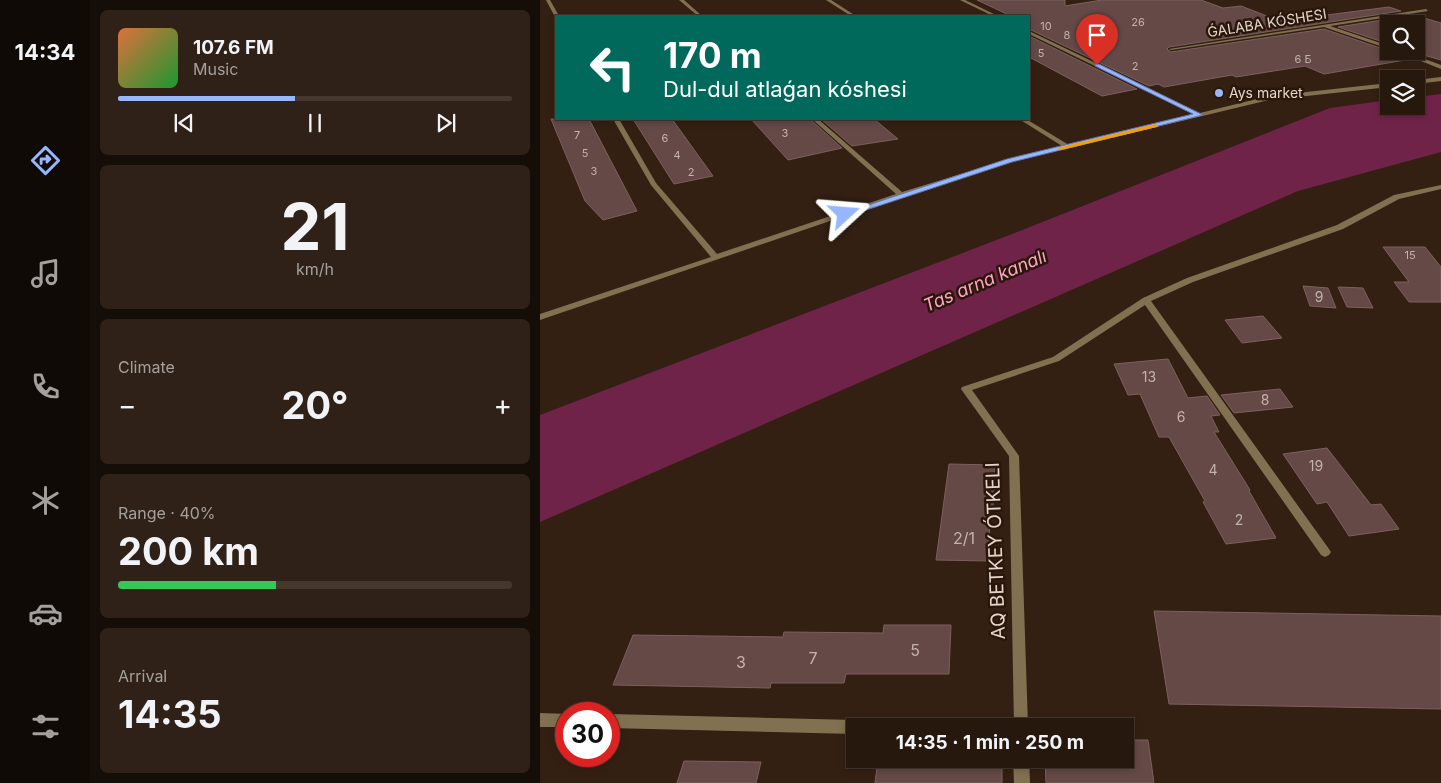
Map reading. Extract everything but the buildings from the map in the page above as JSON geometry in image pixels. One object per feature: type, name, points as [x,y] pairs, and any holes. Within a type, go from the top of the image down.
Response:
[{"type":"street","points":[[548,0],[556,15]]},
{"type":"street","points":[[681,0],[699,15]]},
{"type":"street","points":[[828,0],[852,15]]},
{"type":"street","points":[[962,0],[994,15]]},
{"type":"street","name":"ǴALABA KÓSHESI","points":[[1170,49],[1426,10]]},
{"type":"street","points":[[1325,26],[1380,45]]},
{"type":"street","points":[[1030,32],[1200,115]]},
{"type":"street","points":[[1424,60],[1441,66]]},
{"type":"street","points":[[1425,81],[1441,79]]},
{"type":"street","points":[[540,317],[901,195],[1009,161],[1269,98],[1380,86]]},
{"type":"street","points":[[617,120],[653,184],[716,258]]},
{"type":"street","points":[[816,120],[901,195]]},
{"type":"street","points":[[1024,120],[1068,147]]},
{"type":"street","points":[[1325,552],[1146,300],[1190,280],[1340,227],[1397,197],[1441,187]]},
{"type":"street","name":"AQ BETKEY ÓTKELI","points":[[1021,718],[1014,456],[966,389],[1056,358],[1146,300]]},
{"type":"street","points":[[540,720],[555,720]]},
{"type":"street","points":[[620,721],[846,727]]},
{"type":"street","points":[[1021,768],[1022,783]]},
{"type":"water","name":"Tas arna kanalı","points":[[1441,94],[1441,152],[1298,191],[540,522],[540,415],[1007,236],[1330,108],[1380,101],[1380,115],[1425,115],[1425,96]]},
{"type":"slow traffic","points":[[1061,148],[1155,126]]},
{"type":"place","name":"Ays market","points":[[1219,93]]},
{"type":"route","points":[[845,214],[1009,161],[1200,115],[1097,65]]}]
